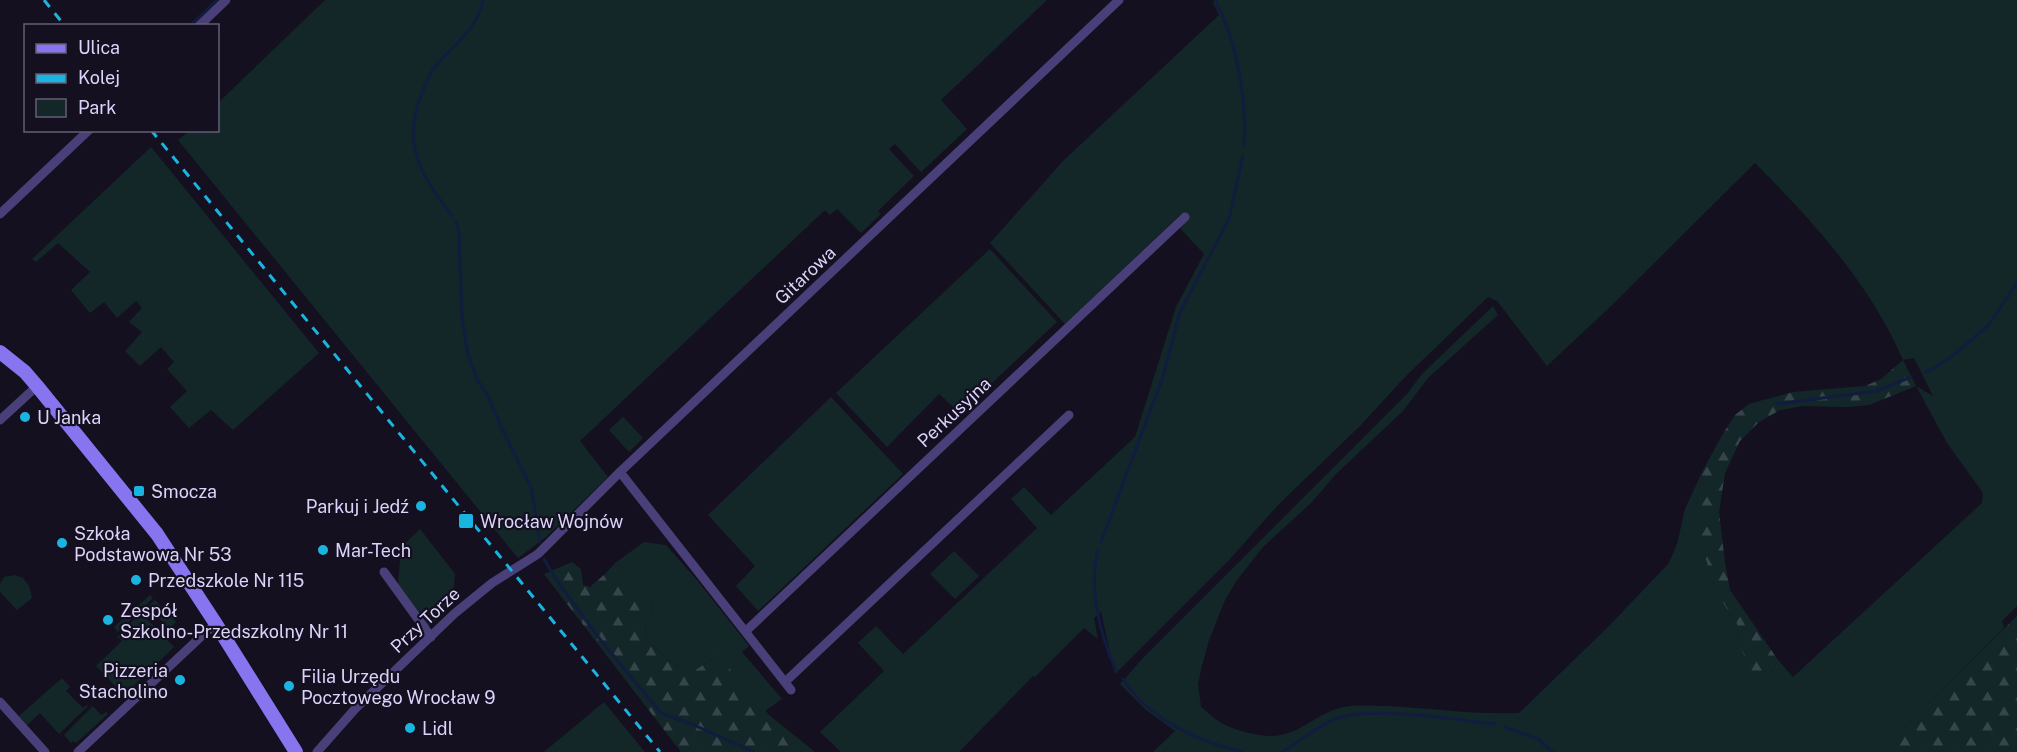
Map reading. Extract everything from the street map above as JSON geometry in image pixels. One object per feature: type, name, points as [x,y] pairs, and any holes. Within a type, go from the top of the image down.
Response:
[{"type":"main road","points":[[0,352],[25,372],[153,529],[296,752]]},
{"type":"street","points":[[202,24],[226,0]]},
{"type":"street","name":"Gitarowa","points":[[511,571],[538,554],[620,472],[1119,0]]},
{"type":"street","points":[[0,214],[87,132]]},
{"type":"street","name":"Perkusyjna","points":[[746,631],[1185,217]]},
{"type":"street","points":[[0,420],[37,386]]},
{"type":"street","points":[[620,472],[788,686],[1069,415]]},
{"type":"street","name":"Przy Torze","points":[[317,752],[356,708],[454,614],[511,571]]},
{"type":"street","points":[[384,572],[431,637]]},
{"type":"street","points":[[78,752],[216,624]]},
{"type":"street","points":[[0,702],[45,752]]},
{"type":"green space","points":[[325,0],[1047,0],[941,100],[967,129],[921,172],[895,144],[889,149],[914,176],[878,211],[881,214],[861,233],[837,209],[830,215],[825,210],[580,441],[608,477],[546,537],[518,558],[178,140],[188,132],[219,132],[219,102]]},
{"type":"green space","points":[[1215,0],[2017,0],[2017,606],[2002,621],[2004,628],[1918,713],[1883,752],[1153,752],[1175,731],[1146,710],[1120,684],[1142,659],[1407,394],[1422,374],[1493,306],[1498,315],[1428,378],[1403,411],[1336,474],[1312,502],[1263,547],[1237,580],[1225,600],[1209,640],[1198,684],[1201,707],[1220,722],[1245,732],[1268,736],[1289,733],[1330,711],[1351,706],[1519,713],[1607,628],[1669,563],[1677,544],[1685,509],[1703,470],[1695,511],[1714,589],[1737,624],[1738,639],[1771,672],[1778,660],[1793,677],[1982,503],[1983,493],[1947,443],[1916,386],[1933,396],[1914,358],[1903,360],[1875,306],[1839,255],[1755,163],[1547,366],[1497,301],[1488,297],[1279,504],[1230,559],[1115,674],[1101,612],[1094,618],[1098,639],[1084,628],[1035,677],[1033,676],[959,752],[841,752],[820,732],[884,671],[858,643],[876,626],[903,654],[1037,528],[1011,499],[1024,487],[1051,515],[1135,437],[1176,307],[1204,254],[1180,228],[1187,219],[1182,213],[1065,324],[990,243],[1063,161],[1219,15],[1213,3]]},
{"type":"green space","points":[[151,147],[319,353],[233,430],[211,410],[189,428],[170,407],[187,391],[167,369],[174,362],[161,347],[140,366],[125,351],[142,332],[129,322],[142,308],[136,301],[117,318],[104,302],[90,313],[71,290],[90,272],[58,243],[36,262],[32,259]]},
{"type":"green space","points":[[990,249],[1057,322],[960,413],[939,394],[887,447],[836,393]]},
{"type":"green space","points":[[1903,360],[1916,386],[1869,405],[1803,406],[1780,410],[1759,422],[1740,441],[1725,473],[1719,512],[1725,563],[1730,590],[1778,660],[1771,672],[1750,671],[1738,639],[1737,624],[1714,589],[1703,548],[1695,511],[1703,470],[1735,415],[1749,404],[1793,392],[1865,386],[1881,379]]},
{"type":"green space","points":[[831,397],[903,474],[758,611],[736,586],[755,566],[708,515]]},
{"type":"green space","points":[[623,417],[643,438],[629,452],[609,430]]},
{"type":"green space","points":[[420,529],[455,574],[452,606],[428,627],[398,585],[401,547]]},
{"type":"green space","points":[[644,542],[666,545],[697,580],[749,646],[742,652],[782,699],[765,711],[718,655],[691,673],[667,659],[646,638],[645,625],[653,611],[652,603],[631,593],[605,574],[615,563]]},
{"type":"green space","points":[[954,551],[979,576],[955,599],[930,574]]},
{"type":"green space","points":[[572,562],[581,569],[583,585],[590,587],[605,574],[631,593],[652,603],[653,611],[645,625],[646,638],[667,659],[691,673],[718,655],[769,715],[815,752],[681,752],[544,574]]},
{"type":"green space","points":[[14,575],[23,578],[29,586],[32,598],[17,610],[0,592],[0,584],[4,577]]},
{"type":"green space","points":[[150,595],[153,598],[118,632],[114,627]]},
{"type":"green space","points":[[155,600],[176,622],[169,629],[148,606]]},
{"type":"green space","points":[[141,613],[174,647],[124,695],[96,666],[122,641],[117,636]]},
{"type":"green space","points":[[2017,616],[2017,752],[1883,752],[1918,713]]},
{"type":"green space","points":[[62,678],[70,687],[66,691],[83,708],[88,706],[59,734],[40,713],[27,725],[19,716]]},
{"type":"green space","points":[[604,702],[645,752],[544,752]]},
{"type":"green space","points":[[93,706],[101,715],[106,712],[108,714],[76,743],[73,741],[71,743],[64,735]]},
{"type":"waterway","points":[[192,24],[217,0]]},
{"type":"waterway","points":[[451,215],[423,173],[418,159],[414,145],[415,114],[430,74],[471,27],[483,0]]},
{"type":"waterway","points":[[1215,0],[1223,16],[1239,71],[1244,109],[1244,145]]},
{"type":"waterway","points":[[1101,542],[1163,377],[1180,312],[1229,219],[1243,155]]},
{"type":"waterway","points":[[456,222],[459,234],[462,318],[468,355],[477,379],[488,396],[531,487],[540,542]]},
{"type":"waterway","points":[[1925,373],[1951,357],[1988,326],[2017,283]]},
{"type":"waterway","points":[[1777,404],[1876,391],[1911,377]]},
{"type":"waterway","points":[[1098,550],[1094,580],[1097,611],[1105,642],[1116,670]]},
{"type":"waterway","points":[[544,559],[557,581],[602,642],[661,713],[754,752]]},
{"type":"waterway","points":[[1123,679],[1133,693],[1160,717],[1208,742],[1242,752]]},
{"type":"waterway","points":[[1282,752],[1323,725],[1338,718],[1353,715],[1372,713],[1415,715],[1495,724]]},
{"type":"waterway","points":[[1505,727],[1538,739],[1553,752]]},
{"type":"railway","points":[[44,0],[63,24]]},
{"type":"railway","points":[[153,132],[660,752]]},
{"type":"place","name":"U Janka","points":[[25,417]]},
{"type":"place","name":"Smocza","points":[[139,491]]},
{"type":"place","name":"Parkuj i Jedź","points":[[421,506]]},
{"type":"place","name":"Wrocław Wojnów","points":[[466,521]]},
{"type":"place","name":"Szkoła Podstawowa Nr 53","points":[[62,543]]},
{"type":"place","name":"Mar-Tech","points":[[323,550]]},
{"type":"place","name":"Przedszkole Nr 115","points":[[136,580]]},
{"type":"place","name":"Zespół Szkolno-Przedszkolny Nr 11","points":[[108,620]]},
{"type":"place","name":"Pizzeria Stacholino","points":[[180,680]]},
{"type":"place","name":"Filia Urzędu Pocztowego Wrocław 9","points":[[289,686]]},
{"type":"place","name":"Lidl","points":[[410,728]]}]
